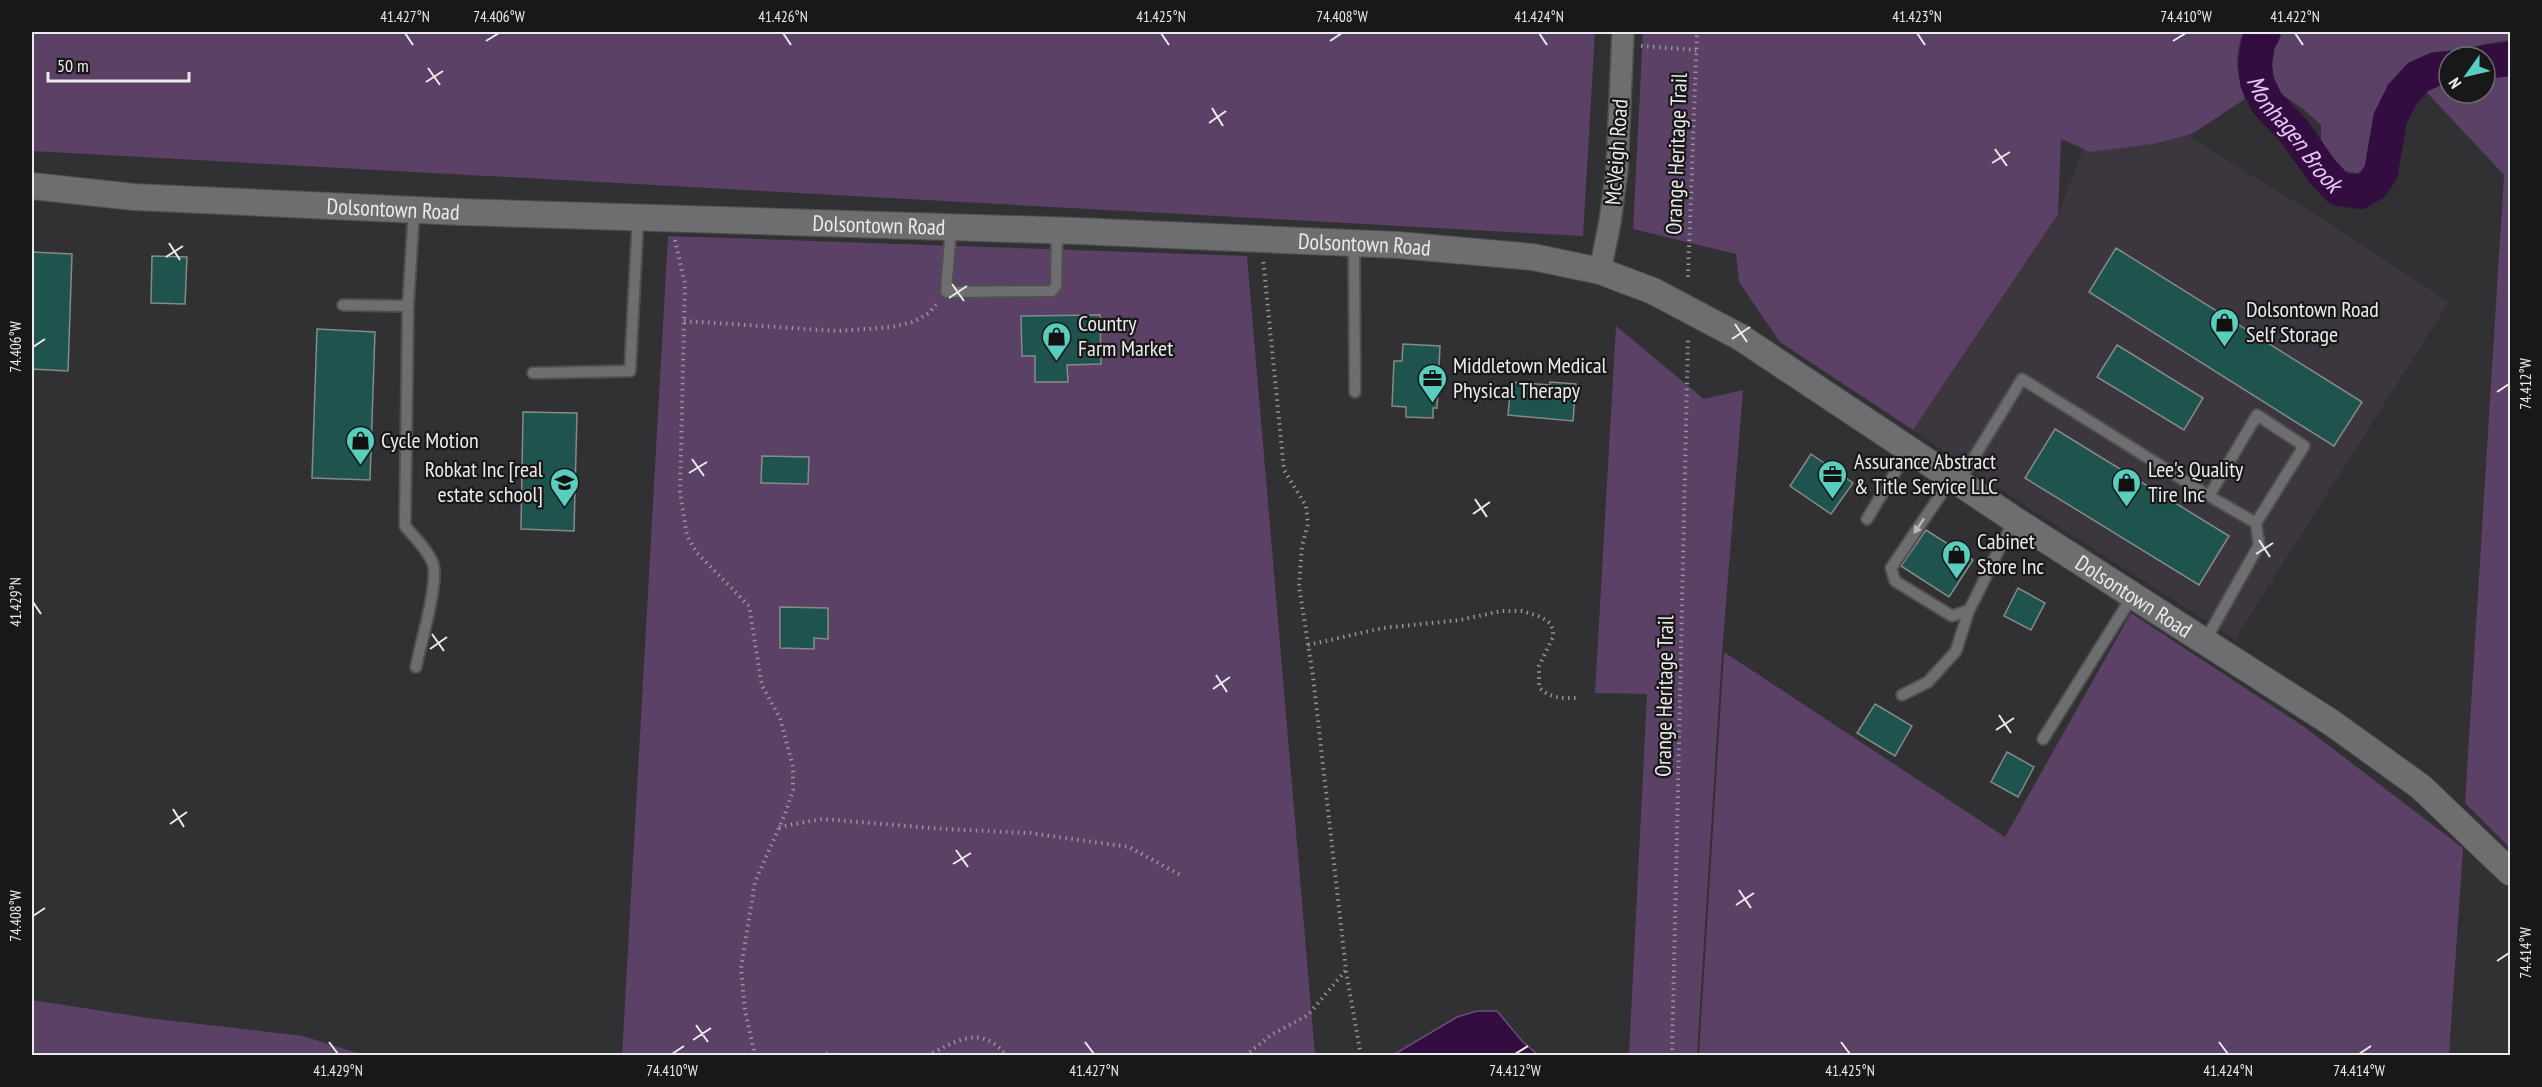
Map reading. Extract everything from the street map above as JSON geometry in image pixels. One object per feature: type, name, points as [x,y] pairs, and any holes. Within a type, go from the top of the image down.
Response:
[{"type":"street","name":"McVeigh Road","points":[[1600,271],[1610,222],[1617,169],[1623,38]]},
{"type":"street","name":"Dolsontown Road","points":[[32,186],[134,197],[414,210],[1057,230],[1354,243],[1497,252],[1600,271],[1653,291],[1723,327],[2015,520],[2332,723],[2392,765],[2447,811],[2511,872]]},
{"type":"lane","points":[[414,210],[408,306],[405,526],[427,552],[433,565],[433,584],[416,667]]},
{"type":"lane","points":[[533,373],[630,371],[638,218]]},
{"type":"lane","points":[[951,227],[946,292],[1052,291],[1056,286],[1057,230]]},
{"type":"lane","points":[[1354,243],[1355,392]]},
{"type":"lane","points":[[343,305],[408,306]]},
{"type":"lane","points":[[1969,610],[1952,616],[1895,581],[1891,568],[1955,479],[2022,379],[2256,523]]},
{"type":"lane","points":[[2205,641],[2259,545],[2256,523],[2304,446],[2257,415],[2209,496]]},
{"type":"lane","points":[[1867,519],[1909,449]]},
{"type":"lane","points":[[1902,694],[1928,682],[1956,651],[1969,610],[1993,564],[2000,544],[2015,520]]},
{"type":"lane","points":[[2043,739],[2133,595]]},
{"type":"path","name":"Orange Heritage Trail","points":[[1689,277],[1697,32]]},
{"type":"path","points":[[1623,38],[1697,50]]},
{"type":"path","points":[[670,219],[685,284],[680,492],[687,536],[697,553],[749,606],[762,686],[780,718],[793,767],[793,790],[754,882],[741,968],[745,1010],[755,1056]]},
{"type":"path","points":[[1261,239],[1284,470],[1306,506],[1308,524],[1302,546],[1299,586],[1346,970],[1361,1056]]},
{"type":"path","points":[[684,321],[838,331],[892,327],[913,322],[929,313],[946,292]]},
{"type":"path","name":"Orange Heritage Trail","points":[[1672,1056],[1688,336]]},
{"type":"path","points":[[1308,645],[1383,628],[1460,620],[1502,611],[1522,611],[1550,622],[1553,630],[1553,637],[1539,666],[1539,687],[1546,694],[1557,698],[1578,698]]},
{"type":"path","points":[[779,827],[822,819],[1030,833],[1129,847],[1182,876]]},
{"type":"path","points":[[1245,1056],[1271,1035],[1308,1015],[1346,970]]},
{"type":"path","points":[[927,1056],[960,1039],[980,1037],[997,1043],[1007,1056]]},
{"type":"path","points":[[821,1056],[828,1053],[837,1056]]},
{"type":"shaded area","points":[[32,32],[1595,32],[1583,236],[32,151]]},
{"type":"shaded area","points":[[1643,32],[2244,32],[2238,50],[2237,66],[2245,99],[2192,134],[2153,144],[2090,152],[2061,139],[2058,214],[1913,430],[1780,342],[1739,282],[1736,254],[1633,229]]},
{"type":"shaded area","points":[[2278,32],[2510,32],[2510,40],[2481,45],[2437,45],[2437,53],[2405,67],[2387,85],[2370,160],[2360,174],[2340,170],[2321,149],[2321,125],[2277,90],[2267,78],[2263,63],[2264,54],[2272,37]]},
{"type":"shaded area","points":[[2510,69],[2510,848],[2465,803],[2504,175],[2439,105],[2497,105],[2497,71]]},
{"type":"shaded area","points":[[2437,80],[2437,103],[2418,83]]},
{"type":"shaded area","points":[[2108,86],[2319,217],[2449,302],[2235,639],[2028,507],[1913,430],[2058,214]]},
{"type":"shaded area","points":[[668,236],[1247,256],[1315,1055],[622,1056]]},
{"type":"shaded area","points":[[1616,326],[1704,399],[1743,390],[1722,653],[1697,1055],[1629,1055],[1647,694],[1595,693]]},
{"type":"shaded area","points":[[2131,613],[2303,726],[2463,848],[2449,1055],[1699,1055],[1724,652],[2005,837]]},
{"type":"shaded area","points":[[32,1000],[148,1018],[303,1036],[364,1055],[32,1055]]},
{"type":"shaded area","points":[[1477,1011],[1497,1011],[1522,1041],[1538,1055],[1393,1055],[1457,1017]]},
{"type":"building","name":"Dolsontown Road Self Storage","points":[[2116,248],[2362,402],[2334,446],[2089,292]]},
{"type":"building","points":[[32,252],[72,254],[68,371],[32,369]]},
{"type":"building","points":[[152,256],[187,257],[185,304],[151,303]]},
{"type":"building","points":[[1100,315],[1101,364],[1067,365],[1068,382],[1035,382],[1035,356],[1022,356],[1021,316]]},
{"type":"building","points":[[317,329],[375,332],[370,480],[312,478]]},
{"type":"building","points":[[1403,344],[1440,346],[1437,408],[1433,408],[1433,418],[1406,417],[1406,407],[1392,406],[1394,361],[1402,361]]},
{"type":"building","points":[[2117,345],[2203,398],[2184,430],[2097,377]]},
{"type":"building","points":[[1511,382],[1576,384],[1573,421],[1508,415]]},
{"type":"building","points":[[523,412],[577,413],[574,531],[521,529]]},
{"type":"building","name":"Lee's Quality Tire Inc","points":[[2055,429],[2229,536],[2199,585],[2025,478]]},
{"type":"building","points":[[1811,454],[1853,483],[1831,514],[1790,486]]},
{"type":"building","points":[[762,456],[809,457],[808,484],[761,483]]},
{"type":"building","points":[[1926,530],[1973,560],[1949,597],[1901,566]]},
{"type":"building","points":[[2018,588],[2045,603],[2031,630],[2004,616]]},
{"type":"building","points":[[780,607],[828,608],[828,639],[814,638],[814,649],[780,648]]},
{"type":"building","points":[[1875,704],[1912,726],[1895,756],[1857,733]]},
{"type":"building","points":[[2007,752],[2034,767],[2018,797],[1991,782]]},
{"type":"waterway","name":"Monhagen Brook","points":[[2264,32],[2258,43],[2255,64],[2257,82],[2267,103],[2293,130],[2322,171],[2339,189],[2360,192],[2373,184],[2381,172],[2390,119],[2402,95],[2418,77],[2437,69]]},
{"type":"waterway","name":"Monhagen Brook","points":[[2497,61],[2510,59]]},
{"type":"place","name":"Dolsontown Road Self Storage","points":[[2225,348]]},
{"type":"place","name":"Country Farm Market","points":[[1057,362]]},
{"type":"place","name":"Middletown Medical Physical Therapy","points":[[1432,404]]},
{"type":"place","name":"Cycle Motion","points":[[360,466]]},
{"type":"place","name":"Assurance Abstract & Title Service LLC","points":[[1833,500]]},
{"type":"place","name":"Robkat Inc [real estate school]","points":[[564,508]]},
{"type":"place","name":"Lee's Quality Tire Inc","points":[[2127,508]]},
{"type":"place","name":"Cabinet Store Inc","points":[[1956,580]]}]
